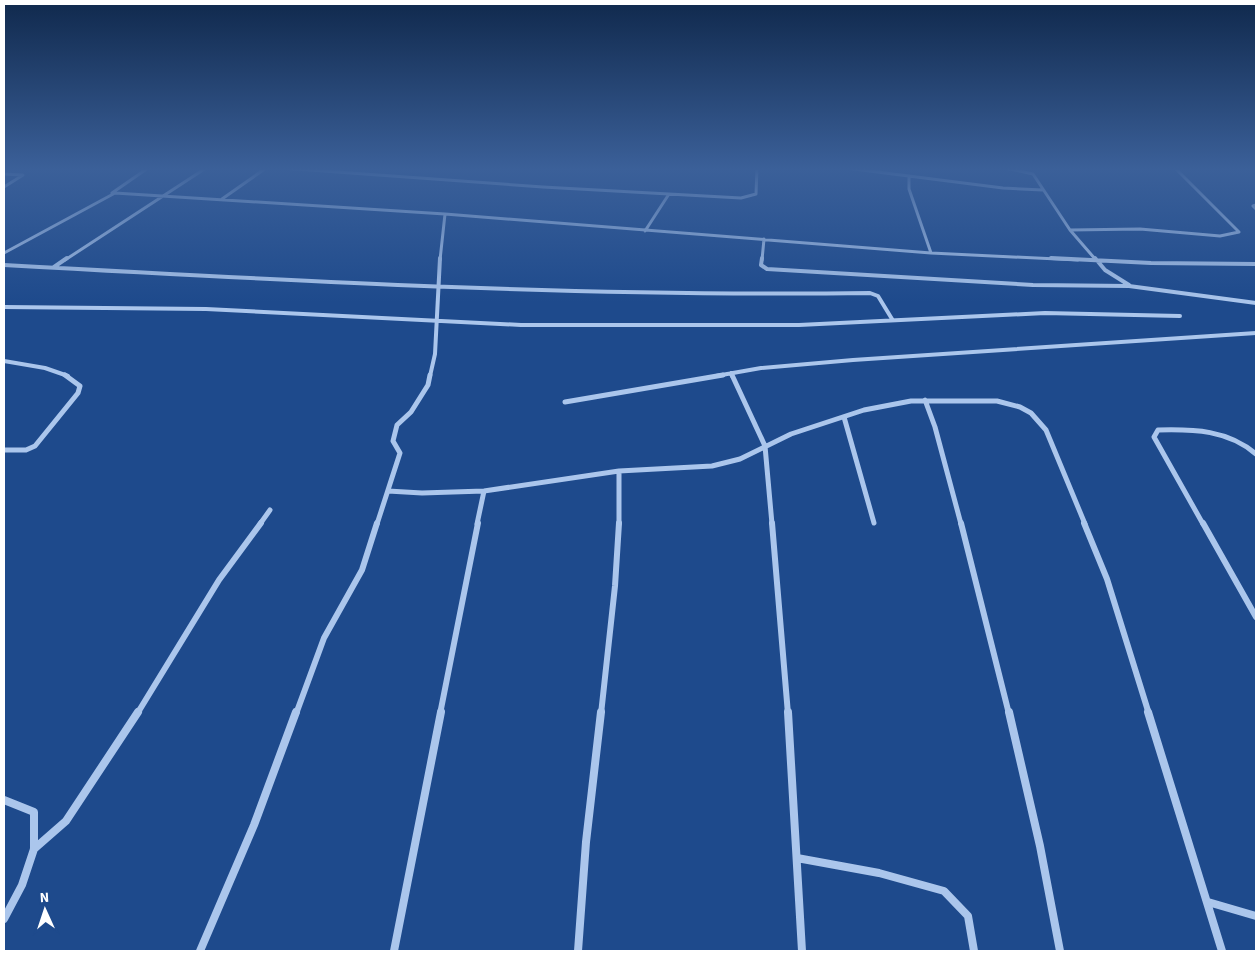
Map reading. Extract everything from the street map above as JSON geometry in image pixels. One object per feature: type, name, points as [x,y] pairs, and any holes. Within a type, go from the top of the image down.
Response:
[{"type":"street","points":[[4,253],[77,213]]},
{"type":"street","points":[[54,267],[139,213]]},
{"type":"street","points":[[424,213],[645,231],[764,238],[930,253],[1151,263],[1256,264]]},
{"type":"street","points":[[645,231],[657,213]]},
{"type":"street","points":[[917,213],[930,253]]},
{"type":"street","points":[[1058,213],[1070,230],[1105,270],[1129,286]]},
{"type":"street","points":[[1070,230],[1134,229],[1178,234],[1232,235],[1239,232],[1220,213]]},
{"type":"street","points":[[200,951],[254,825],[324,638],[341,604],[362,570],[400,453],[393,441],[397,425],[411,412],[428,385],[436,354],[439,264],[445,214]]},
{"type":"street","points":[[764,238],[762,265],[767,269],[1034,285],[1129,286],[1256,303]]},
{"type":"street","points":[[4,265],[266,280],[763,296],[870,293],[878,296],[892,320]]},
{"type":"street","points":[[4,308],[206,309],[521,325],[799,325],[1045,313],[1152,317],[1180,316]]},
{"type":"street","points":[[565,402],[731,373],[853,360],[1027,350],[1256,333]]},
{"type":"street","points":[[1248,334],[1256,340]]},
{"type":"street","points":[[4,361],[66,375],[77,380],[80,386],[78,393],[36,446],[26,450],[4,450]]},
{"type":"street","points":[[731,373],[764,446],[784,653],[802,951]]},
{"type":"street","points":[[388,491],[422,493],[484,491],[619,471],[712,466],[740,459],[791,434],[844,416],[864,410],[925,400],[997,401],[1020,407],[1031,413],[1046,430],[1107,579],[1222,951]]},
{"type":"street","points":[[925,400],[935,427],[987,619],[1040,846],[1060,951]]},
{"type":"street","points":[[844,416],[874,523]]},
{"type":"street","points":[[1256,454],[1239,441],[1226,435],[1175,429],[1158,430],[1154,438],[1256,617]]},
{"type":"street","points":[[578,951],[582,881],[592,778],[615,614],[619,471]]},
{"type":"street","points":[[394,951],[484,491]]},
{"type":"street","points":[[34,849],[66,821],[120,742],[220,580],[270,510]]},
{"type":"street","points":[[4,800],[34,812],[34,849],[22,885],[4,919]]},
{"type":"street","points":[[797,858],[880,873],[944,892],[968,916],[974,951]]},
{"type":"street","points":[[1208,902],[1256,916]]}]
